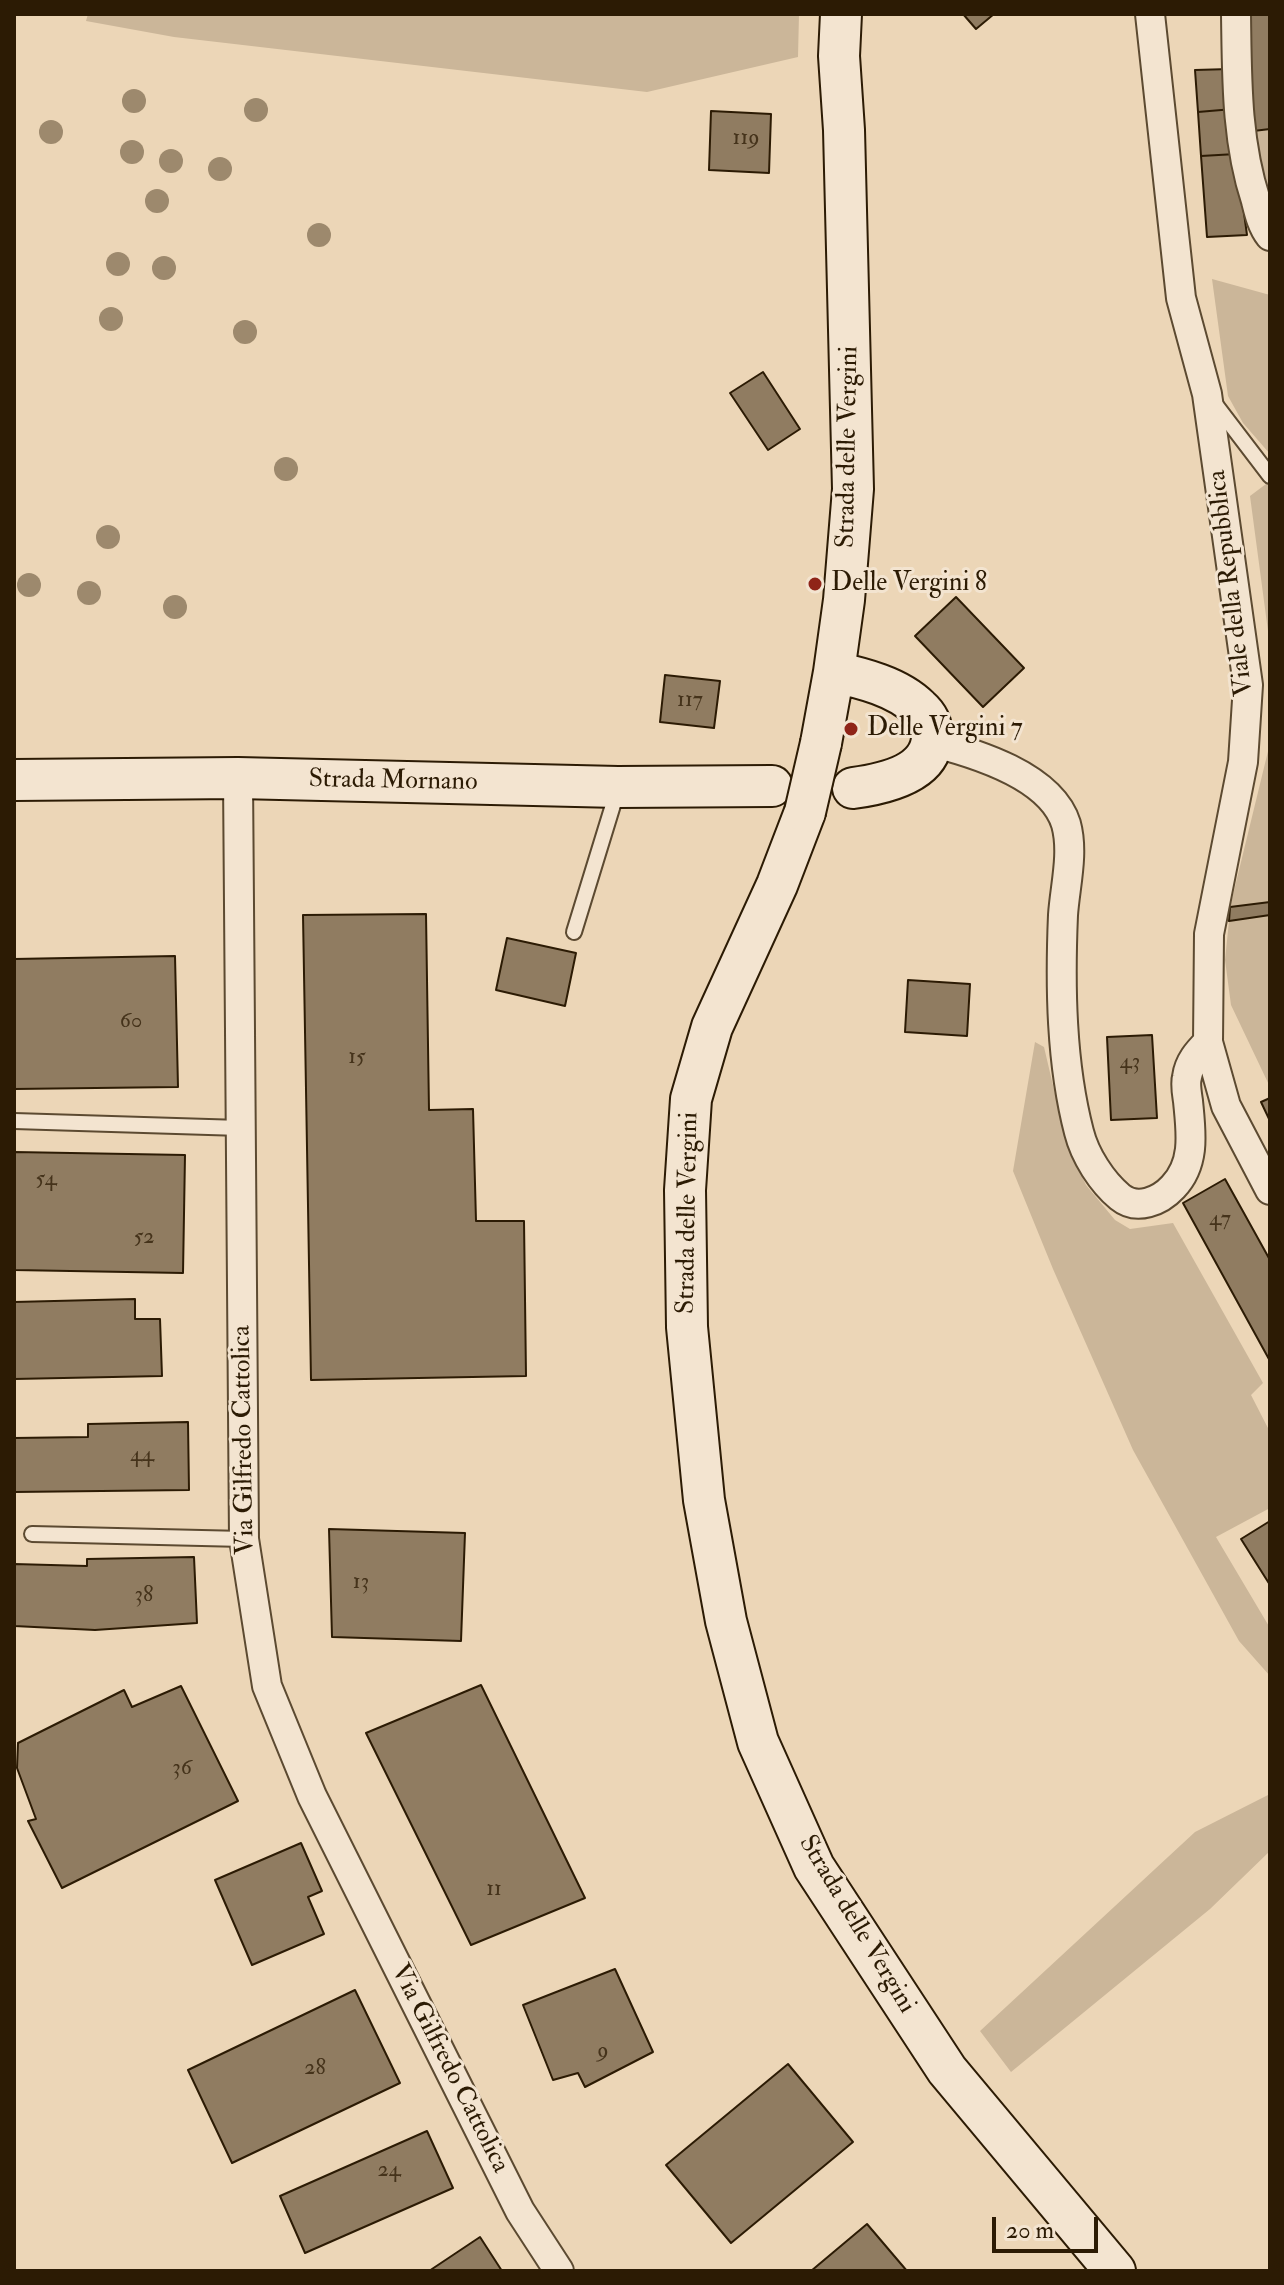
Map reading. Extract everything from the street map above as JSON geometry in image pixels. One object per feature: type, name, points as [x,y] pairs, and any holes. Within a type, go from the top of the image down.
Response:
[{"type":"main road","name":"Strada delle Vergini","points":[[841,14],[839,56],[845,145],[853,489],[844,600],[821,743],[805,812],[777,885],[712,1027],[691,1099],[685,1190],[687,1327],[704,1500],[726,1621],[758,1742],[814,1867],[947,2070],[1115,2271]]},
{"type":"main road","points":[[834,672],[876,684],[916,704],[928,718],[931,742],[926,757],[913,770],[895,779],[853,788]]},
{"type":"main road","name":"Strada Mornano","points":[[14,780],[238,778],[618,787],[772,786]]},
{"type":"street","name":"Viale della Repubblica","points":[[1150,14],[1181,298],[1207,394],[1248,685],[1243,762],[1209,934],[1208,1042],[1226,1106],[1270,1190]]},
{"type":"street","points":[[1236,14],[1239,128],[1250,183],[1265,230],[1270,236]]},
{"type":"street","points":[[931,742],[1018,773],[1054,804],[1066,823],[1069,849],[1062,976],[1066,1058],[1079,1135],[1105,1184],[1126,1202],[1147,1205],[1172,1189],[1188,1166],[1191,1133],[1186,1079],[1194,1056],[1208,1042]]},
{"type":"street","name":"Via Gilfredo Cattolica","points":[[238,778],[244,1539],[267,1686],[312,1796],[520,2211],[559,2271]]},
{"type":"lane","points":[[1207,394],[1270,476]]},
{"type":"lane","points":[[574,932],[618,787]]},
{"type":"lane","points":[[14,1121],[241,1128]]},
{"type":"lane","points":[[32,1534],[244,1539]]},
{"type":"shaded area","points":[[88,14],[799,14],[798,57],[647,92],[174,37],[86,21]]},
{"type":"shaded area","points":[[1270,129],[1270,200],[1245,132]]},
{"type":"shaded area","points":[[1212,279],[1270,295],[1270,454],[1243,423],[1228,396]]},
{"type":"shaded area","points":[[1270,481],[1270,646],[1250,496]]},
{"type":"shaded area","points":[[1270,743],[1270,902],[1230,907]]},
{"type":"shaded area","points":[[1270,915],[1270,1087],[1231,1005],[1225,960],[1229,921]]},
{"type":"shaded area","points":[[1035,1042],[1044,1047],[1067,1145],[1086,1185],[1115,1220],[1130,1229],[1173,1223],[1263,1383],[1251,1395],[1270,1432],[1270,1508],[1216,1537],[1270,1628],[1270,1676],[1239,1641],[1133,1450],[1013,1171]]},
{"type":"shaded area","points":[[1270,1794],[1270,1851],[1210,1909],[1011,2072],[980,2031],[1195,1832]]},
{"type":"building","points":[[963,14],[994,14],[976,29]]},
{"type":"building","points":[[1247,14],[1270,14],[1270,129],[1245,132]]},
{"type":"building","points":[[1230,69],[1233,109],[1198,112],[1195,70]]},
{"type":"building","points":[[1233,109],[1236,154],[1201,156],[1198,112]]},
{"type":"building","points":[[711,111],[771,114],[769,173],[709,170]]},
{"type":"building","points":[[1236,154],[1247,235],[1207,237],[1201,156]]},
{"type":"building","points":[[763,372],[800,429],[768,450],[730,393]]},
{"type":"building","points":[[956,597],[1024,668],[983,707],[915,636]]},
{"type":"building","points":[[665,675],[720,681],[714,728],[660,722]]},
{"type":"building","points":[[1270,902],[1270,915],[1229,921],[1230,907]]},
{"type":"building","points":[[426,914],[429,1110],[473,1109],[476,1221],[524,1221],[526,1376],[311,1380],[303,915]]},
{"type":"building","points":[[507,938],[576,953],[565,1006],[496,990]]},
{"type":"building","points":[[175,956],[178,1087],[14,1089],[14,959]]},
{"type":"building","points":[[908,980],[970,984],[967,1036],[905,1032]]},
{"type":"building","points":[[1152,1035],[1157,1118],[1111,1120],[1107,1037]]},
{"type":"building","points":[[1270,1098],[1270,1121],[1261,1102]]},
{"type":"building","points":[[14,1152],[185,1155],[183,1273],[14,1270]]},
{"type":"building","points":[[1225,1179],[1270,1260],[1270,1361],[1183,1203]]},
{"type":"building","points":[[135,1299],[135,1319],[160,1319],[162,1376],[14,1379],[14,1302]]},
{"type":"building","points":[[188,1422],[189,1490],[14,1492],[14,1438],[88,1437],[88,1424]]},
{"type":"building","points":[[1270,1521],[1270,1585],[1241,1539]]},
{"type":"building","points":[[329,1529],[465,1533],[461,1641],[332,1637]]},
{"type":"building","points":[[194,1557],[197,1623],[95,1630],[14,1626],[14,1564],[87,1566],[87,1559]]},
{"type":"building","points":[[481,1685],[585,1898],[471,1945],[366,1733]]},
{"type":"building","points":[[181,1686],[238,1801],[62,1888],[28,1821],[36,1819],[17,1768],[18,1743],[124,1690],[132,1707]]},
{"type":"building","points":[[301,1843],[322,1891],[308,1897],[324,1934],[252,1965],[215,1880]]},
{"type":"building","points":[[615,1969],[653,2052],[585,2087],[578,2073],[553,2080],[523,2005]]},
{"type":"building","points":[[355,1990],[400,2083],[232,2163],[188,2070]]},
{"type":"building","points":[[788,2064],[853,2142],[731,2243],[666,2165]]},
{"type":"building","points":[[427,2131],[453,2188],[305,2253],[280,2196]]},
{"type":"building","points":[[867,2224],[907,2271],[811,2271]]},
{"type":"building","points":[[480,2237],[502,2271],[429,2271]]},
{"type":"place","name":"Delle Vergini 8","points":[[815,584]]},
{"type":"place","name":"Delle Vergini 7","points":[[851,729]]}]
